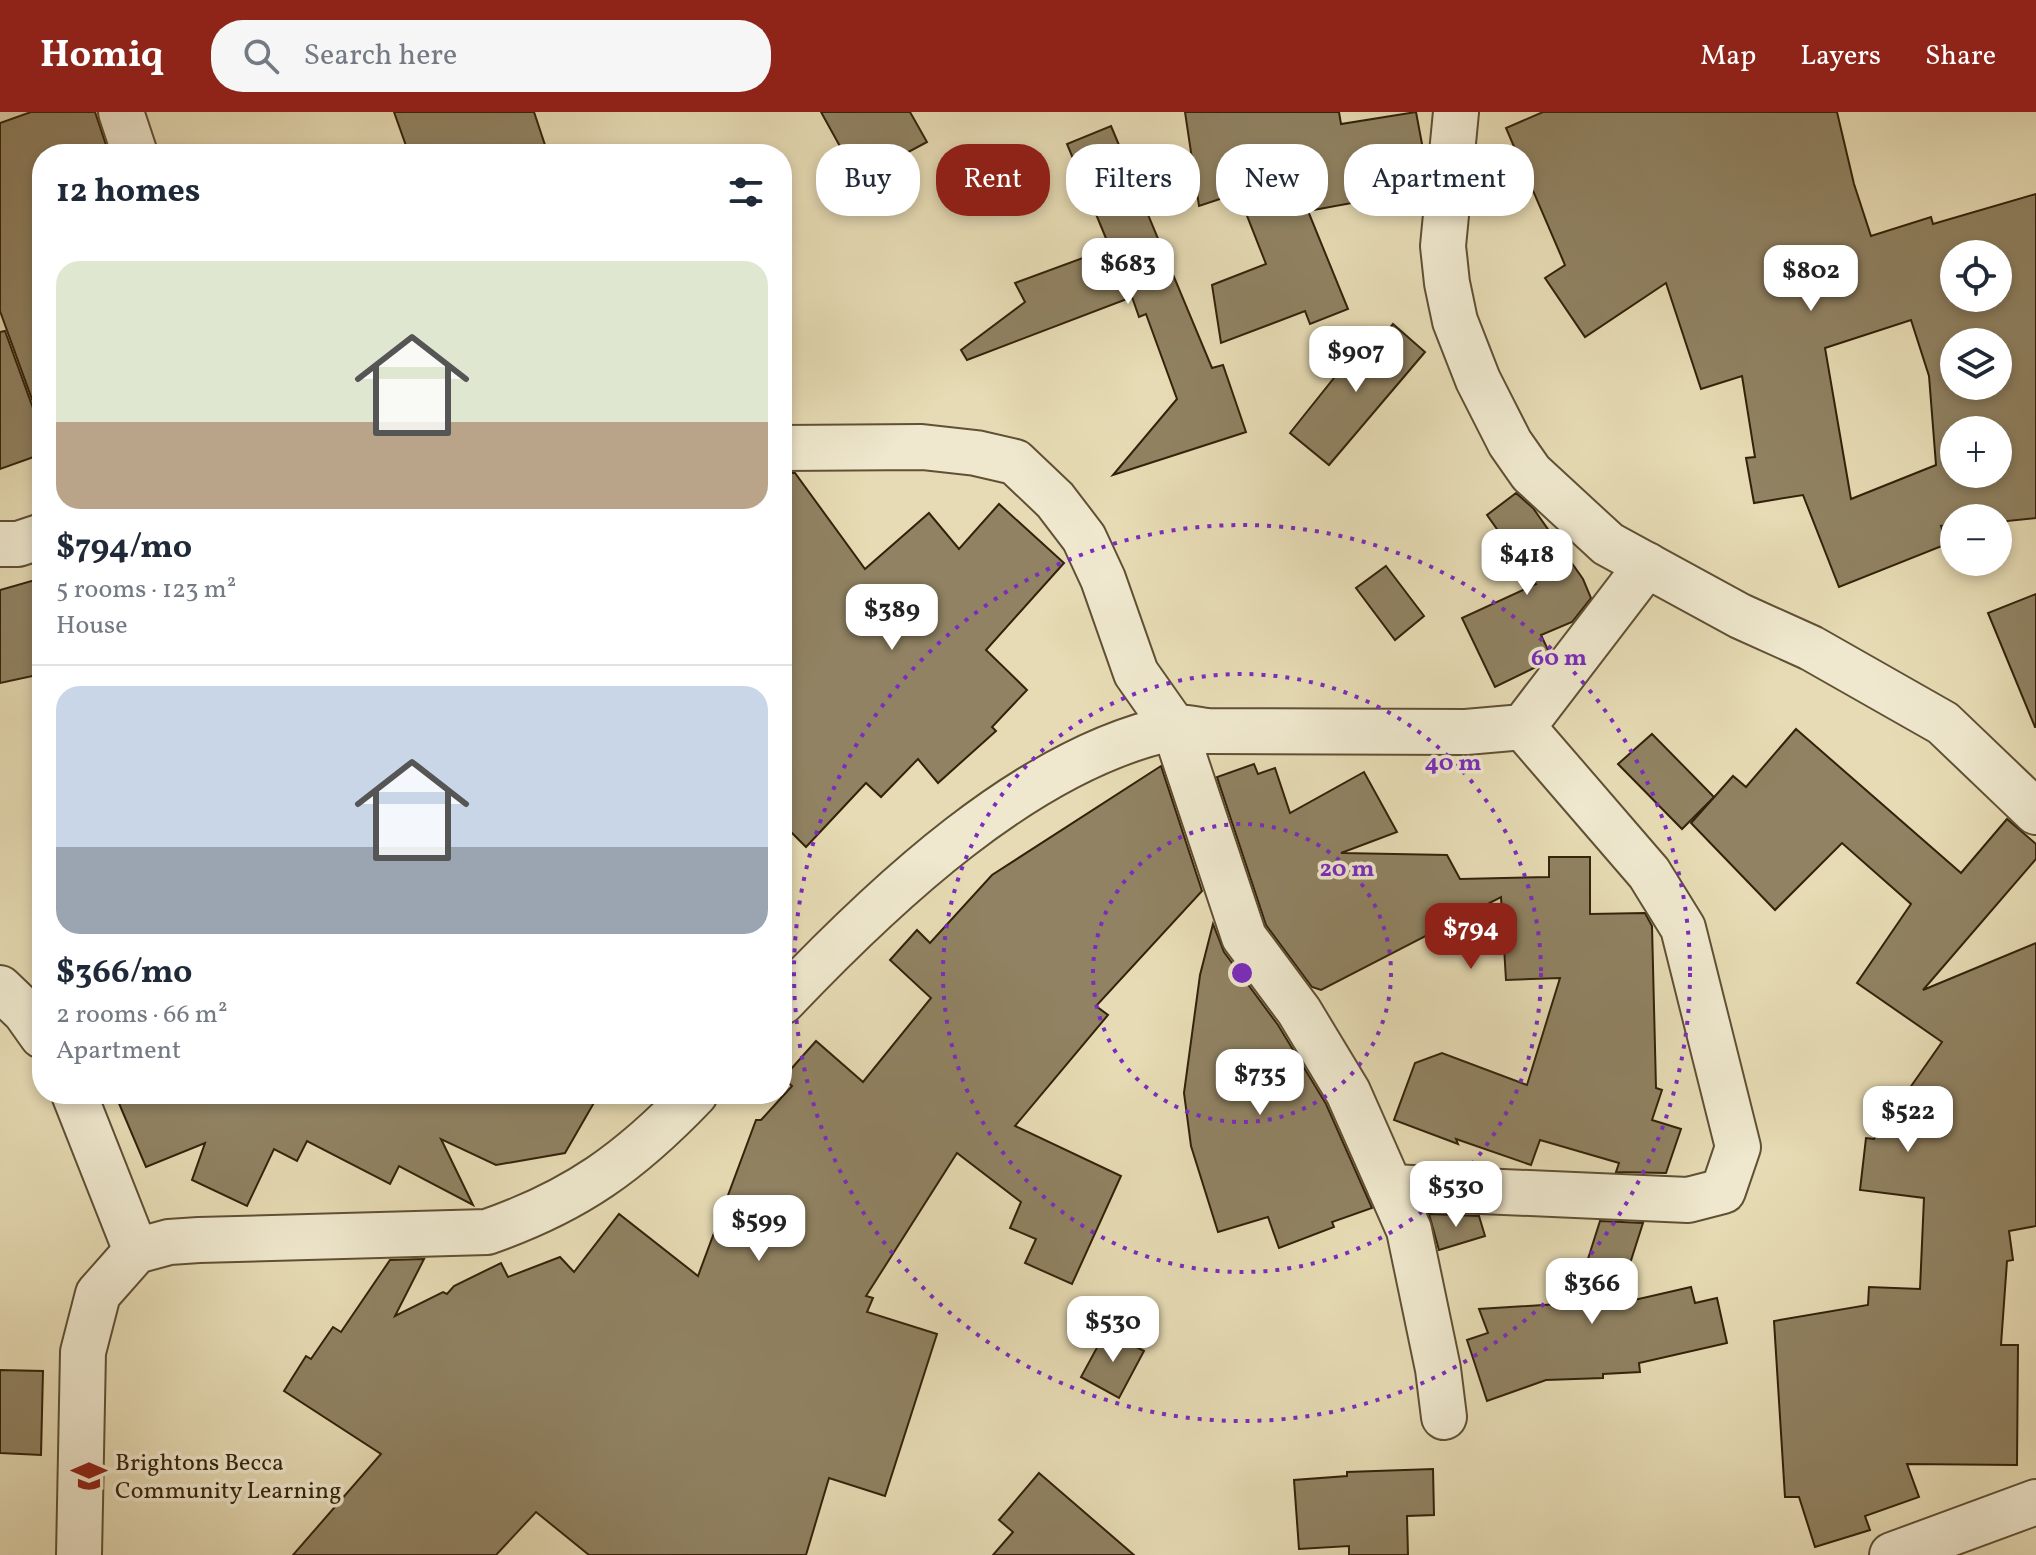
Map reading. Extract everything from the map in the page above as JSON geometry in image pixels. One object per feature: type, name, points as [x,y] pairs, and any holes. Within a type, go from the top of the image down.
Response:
[{"type":"street","points":[[121,112],[132,144]]},
{"type":"street","points":[[1456,112],[1443,246],[1455,321],[1478,380],[1510,443],[1531,473],[1566,510],[1608,544],[1740,616],[1811,648],[1943,723],[2036,812]]},
{"type":"street","points":[[792,448],[922,447],[976,453],[1015,462],[1055,500],[1084,538],[1103,579],[1136,673],[1174,727],[1244,937],[1299,1011],[1348,1092],[1409,1230],[1438,1369],[1444,1417]]},
{"type":"street","points":[[0,544],[18,544],[32,539]]},
{"type":"street","points":[[792,992],[849,932],[971,829],[1062,769],[1174,727],[1208,731],[1466,732],[1523,727],[1647,565]]},
{"type":"street","points":[[1390,1187],[1688,1200],[1723,1191],[1738,1147],[1683,928],[1649,873],[1523,727]]},
{"type":"street","points":[[0,988],[32,1022]]},
{"type":"street","points":[[78,1104],[136,1251]]},
{"type":"street","points":[[79,1555],[83,1352],[98,1294],[136,1251],[169,1242],[199,1240],[487,1232],[519,1221],[603,1176],[647,1144],[685,1104]]},
{"type":"street","points":[[1892,1555],[2036,1502]]},
{"type":"building","points":[[31,112],[95,112],[106,144],[32,144],[32,399],[0,311],[0,123]]},
{"type":"building","points":[[394,112],[534,112],[545,144],[405,144]]},
{"type":"building","points":[[821,112],[910,112],[927,142],[920,146],[839,144]]},
{"type":"building","points":[[1185,112],[1339,112],[1341,124],[1416,112],[1422,144],[1344,144],[1344,204],[1328,207],[1328,144],[1216,144],[1216,200],[1200,206],[1200,144],[1190,144]]},
{"type":"building","points":[[1543,112],[1837,112],[1854,184],[1871,236],[1931,217],[1933,224],[2036,194],[2036,518],[2012,521],[2012,504],[1940,504],[1940,547],[1839,587],[1803,495],[1754,503],[1746,458],[1755,457],[1742,376],[1701,389],[1666,283],[1585,337],[1545,278],[1565,265],[1534,193],[1534,144],[1513,144],[1506,128]],"holes":[[[1911,320],[1929,376],[1936,465],[1851,499],[1825,348]]]},
{"type":"building","points":[[1111,126],[1119,144],[1067,144]]},
{"type":"building","points":[[1097,216],[1149,216],[1212,368],[1223,365],[1246,432],[1113,475],[1177,399],[1146,314],[1139,317],[1132,297],[967,360],[961,350],[1025,302],[1015,283],[1110,248]]},
{"type":"building","points":[[1247,216],[1310,216],[1348,309],[1310,324],[1305,311],[1221,343],[1212,285],[1266,264]]},
{"type":"building","points":[[1393,324],[1425,352],[1329,465],[1290,433],[1362,343],[1367,355]]},
{"type":"building","points":[[5,331],[32,405],[32,458],[0,469],[0,332]]},
{"type":"building","points":[[792,473],[865,569],[929,513],[959,549],[999,504],[1064,563],[986,650],[1027,690],[992,727],[996,731],[938,783],[918,759],[881,797],[866,783],[806,847],[792,833]]},
{"type":"building","points":[[1516,493],[1533,508],[1583,579],[1591,598],[1572,622],[1541,635],[1549,652],[1538,666],[1495,687],[1462,618],[1536,584],[1487,515]]},
{"type":"building","points":[[1386,566],[1424,616],[1395,640],[1356,588]]},
{"type":"building","points":[[32,581],[32,676],[0,683],[0,590]]},
{"type":"building","points":[[2036,594],[2036,727],[2035,727],[1988,613]]},
{"type":"building","points":[[1796,729],[1961,873],[2007,819],[2036,844],[2036,859],[1923,990],[2036,943],[2036,1226],[2009,1231],[2013,1260],[2007,1261],[2001,1345],[2018,1345],[2017,1465],[1907,1464],[1919,1497],[1865,1516],[1870,1530],[1815,1547],[1799,1497],[1785,1497],[1774,1321],[1868,1305],[1869,1287],[1920,1289],[1924,1198],[1860,1190],[1866,1138],[1874,1139],[1942,1042],[1857,983],[1911,904],[1842,843],[1775,910],[1691,823],[1733,776],[1746,787]]},
{"type":"building","points":[[1652,734],[1714,797],[1682,829],[1618,764]]},
{"type":"building","points":[[1254,764],[1258,774],[1275,768],[1290,813],[1364,772],[1397,832],[1341,853],[1447,855],[1460,879],[1549,877],[1549,857],[1590,857],[1590,914],[1645,913],[1652,926],[1656,1088],[1662,1090],[1652,1120],[1681,1129],[1666,1173],[1616,1172],[1619,1163],[1540,1140],[1531,1165],[1456,1139],[1458,1144],[1394,1120],[1415,1063],[1442,1053],[1527,1085],[1560,978],[1506,980],[1501,897],[1321,990],[1312,987],[1266,925],[1217,777]]},
{"type":"building","points":[[1161,766],[1202,891],[1096,1006],[1108,1015],[1015,1126],[1121,1176],[1072,1284],[1025,1263],[1036,1239],[1010,1228],[1021,1202],[957,1153],[866,1296],[873,1298],[867,1312],[937,1334],[885,1496],[829,1478],[806,1555],[589,1555],[536,1512],[496,1555],[293,1555],[381,1454],[284,1391],[306,1356],[311,1359],[333,1327],[341,1332],[390,1260],[424,1259],[395,1316],[443,1292],[447,1294],[454,1286],[501,1263],[508,1277],[560,1257],[574,1272],[619,1214],[698,1276],[756,1120],[761,1120],[776,1104],[792,1104],[792,1068],[816,1041],[863,1082],[931,998],[890,960],[917,930],[930,943],[992,875]]},
{"type":"building","points":[[1213,924],[1224,952],[1278,1025],[1326,1104],[1372,1208],[1332,1222],[1334,1227],[1279,1248],[1268,1217],[1218,1232],[1191,1146],[1184,1093],[1200,975]]},
{"type":"building","points":[[119,1104],[593,1104],[565,1153],[496,1165],[441,1139],[473,1205],[399,1166],[390,1184],[307,1141],[297,1161],[274,1149],[247,1206],[192,1180],[205,1143],[146,1167]]},
{"type":"building","points":[[1429,1214],[1479,1216],[1485,1236],[1439,1250]]},
{"type":"building","points":[[1600,1221],[1643,1223],[1617,1304],[1691,1287],[1695,1303],[1717,1298],[1727,1343],[1639,1363],[1640,1372],[1603,1374],[1603,1378],[1546,1380],[1487,1401],[1467,1340],[1488,1333],[1479,1309],[1574,1303]]},
{"type":"building","points":[[1106,1331],[1144,1351],[1119,1398],[1081,1377]]},
{"type":"building","points":[[0,1370],[43,1371],[41,1455],[0,1453]]},
{"type":"building","points":[[1433,1469],[1434,1515],[1407,1516],[1408,1555],[1349,1555],[1349,1546],[1299,1549],[1294,1480],[1347,1476],[1347,1472]]},
{"type":"building","points":[[1039,1473],[1134,1555],[993,1555],[1013,1532],[999,1520]]},
{"type":"place","name":"Brightons Becca Community Learning","points":[[89,1476]]}]
